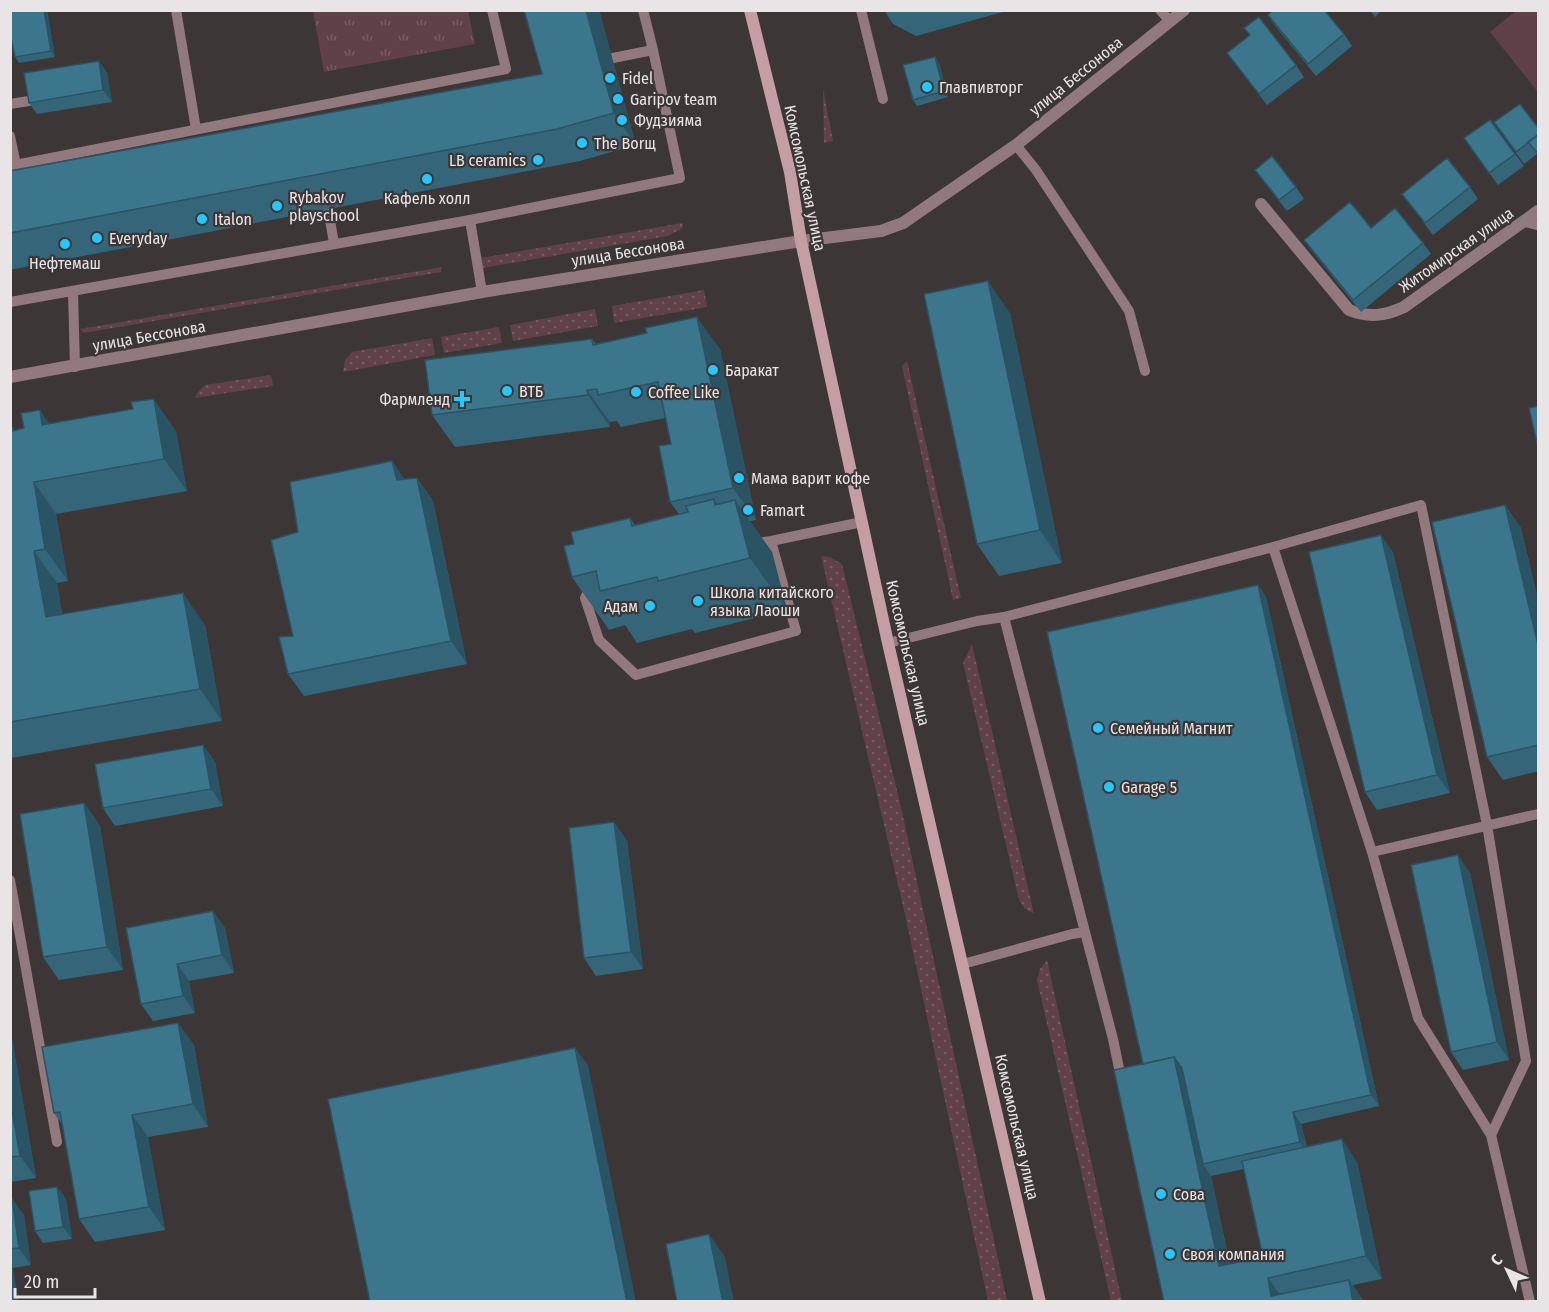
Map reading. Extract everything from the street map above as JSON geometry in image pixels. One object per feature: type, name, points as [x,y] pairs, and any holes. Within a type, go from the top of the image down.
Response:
[{"type":"main road","name":"Комсомольская улица","points":[[750,10],[790,172],[801,242],[888,643],[1040,1302]]},
{"type":"street","name":"улица Бессонова","points":[[10,377],[482,292],[880,231],[903,223],[1016,146],[1184,10]]},
{"type":"street","name":"Житомирская улица","points":[[1261,204],[1348,310],[1367,316],[1386,314],[1404,308],[1539,211]]},
{"type":"lane","points":[[176,10],[196,129]]},
{"type":"lane","points":[[10,136],[13,165],[196,129],[311,113],[507,69],[492,10]]},
{"type":"lane","points":[[10,302],[470,220],[680,178],[643,10]]},
{"type":"lane","points":[[861,10],[883,99]]},
{"type":"lane","points":[[1160,10],[1170,21]]},
{"type":"lane","points":[[613,58],[653,50]]},
{"type":"lane","points":[[10,104],[35,100]]},
{"type":"lane","points":[[1016,146],[1036,171],[1129,311],[1145,371]]},
{"type":"lane","points":[[328,209],[334,243]]},
{"type":"lane","points":[[470,220],[482,292]]},
{"type":"lane","points":[[1524,222],[1539,225]]},
{"type":"lane","points":[[73,291],[75,366]]},
{"type":"lane","points":[[888,643],[977,621],[1004,617],[1273,547],[1421,505],[1487,825],[1526,1061],[1491,1135]]},
{"type":"lane","points":[[737,547],[862,522]]},
{"type":"lane","points":[[602,577],[594,582],[585,598],[599,640],[636,675],[796,631],[771,541]]},
{"type":"lane","points":[[1273,547],[1372,852],[1418,1018],[1491,1135],[1530,1302]]},
{"type":"lane","points":[[1004,617],[1113,1039],[1124,1096]]},
{"type":"lane","points":[[1372,852],[1539,814]]},
{"type":"lane","points":[[11,884],[57,1142]]},
{"type":"lane","points":[[963,964],[1085,932]]},
{"type":"green space","points":[[1517,10],[1538,11],[1538,92],[1490,32]]},
{"type":"green space","points":[[313,11],[468,11],[475,44],[324,72]]},
{"type":"green space","points":[[823,88],[833,141],[824,143]]},
{"type":"green space","points":[[682,223],[683,228],[668,236],[483,268],[481,258]]},
{"type":"green space","points":[[442,267],[441,272],[84,333],[80,329]]},
{"type":"green space","points":[[704,290],[707,307],[614,323],[612,306]]},
{"type":"green space","points":[[595,309],[598,326],[513,341],[510,325]]},
{"type":"green space","points":[[499,327],[502,343],[444,353],[441,337]]},
{"type":"green space","points":[[432,338],[435,355],[343,372],[345,360],[352,352]]},
{"type":"green space","points":[[907,361],[961,598],[953,600],[902,366]]},
{"type":"green space","points":[[271,375],[273,386],[195,398],[205,385]]},
{"type":"green space","points":[[821,556],[830,557],[842,564],[901,807],[1007,1301],[988,1301],[906,919]]},
{"type":"green space","points":[[972,644],[1034,913],[1025,909],[1019,900],[963,663]]},
{"type":"green space","points":[[1047,960],[1122,1301],[1111,1301],[1037,980],[1040,969]]},
{"type":"building","points":[[10,10],[44,10],[51,51],[15,57],[10,33]]},
{"type":"building","points":[[524,10],[586,10],[614,113],[557,129],[10,233],[10,171],[542,74]]},
{"type":"building","points":[[1273,10],[1324,10],[1344,34],[1308,64],[1268,15]]},
{"type":"building","points":[[1259,17],[1296,65],[1259,94],[1227,53],[1250,35],[1244,28]]},
{"type":"building","points":[[935,57],[944,91],[913,100],[903,65]]},
{"type":"building","points":[[99,61],[103,90],[29,103],[24,73]]},
{"type":"building","points":[[1520,104],[1539,129],[1539,134],[1516,152],[1494,122]]},
{"type":"building","points":[[1490,120],[1515,154],[1489,173],[1464,138]]},
{"type":"building","points":[[1539,134],[1539,155],[1528,142]]},
{"type":"building","points":[[1272,156],[1296,187],[1279,200],[1255,170]]},
{"type":"building","points":[[1447,158],[1470,187],[1425,223],[1402,194]]},
{"type":"building","points":[[1350,202],[1371,228],[1395,208],[1423,243],[1353,300],[1304,240]]},
{"type":"building","points":[[988,281],[1040,530],[977,544],[924,294]]},
{"type":"building","points":[[697,317],[733,488],[670,502],[659,446],[671,444],[658,382],[598,395],[597,389],[587,390],[588,395],[432,415],[425,360],[592,339],[593,345],[647,333],[645,328]]},
{"type":"building","points":[[154,399],[164,459],[34,482],[45,549],[34,551],[46,617],[183,593],[200,689],[10,722],[10,429],[13,428],[13,431],[24,428],[21,413],[40,410],[42,425],[133,409],[131,402]]},
{"type":"building","points":[[1539,406],[1539,451],[1529,408]]},
{"type":"building","points":[[392,461],[397,480],[417,478],[451,641],[288,674],[279,637],[293,636],[271,540],[298,532],[290,482]]},
{"type":"building","points":[[714,499],[715,505],[735,500],[750,558],[658,581],[657,577],[600,591],[596,571],[572,577],[564,546],[574,544],[571,532],[630,518],[632,526],[688,512],[686,506]]},
{"type":"building","points":[[1505,505],[1539,649],[1539,745],[1487,757],[1432,522]]},
{"type":"building","points":[[1381,535],[1437,775],[1365,792],[1309,552]]},
{"type":"building","points":[[1258,585],[1371,1095],[1293,1112],[1300,1142],[1203,1164],[1182,1068],[1174,1057],[1143,1064],[1047,632]]},
{"type":"building","points":[[203,745],[211,789],[103,808],[95,764]]},
{"type":"building","points":[[84,803],[107,947],[43,957],[20,814]]},
{"type":"building","points":[[614,822],[631,952],[584,958],[569,828]]},
{"type":"building","points":[[1458,855],[1497,1042],[1451,1052],[1411,865]]},
{"type":"building","points":[[213,911],[222,955],[177,964],[183,996],[141,1004],[126,928]]},
{"type":"building","points":[[178,1023],[193,1104],[132,1115],[149,1207],[79,1219],[60,1112],[54,1113],[42,1047]]},
{"type":"building","points":[[575,1048],[627,1302],[370,1302],[328,1099]]},
{"type":"building","points":[[1174,1057],[1219,1266],[1263,1257],[1242,1161],[1342,1139],[1366,1256],[1268,1278],[1271,1296],[1349,1280],[1353,1302],[1164,1302],[1114,1070]]},
{"type":"building","points":[[10,1099],[20,1156],[10,1157]]},
{"type":"building","points":[[57,1187],[63,1227],[35,1231],[29,1191]]},
{"type":"building","points":[[10,1198],[12,1198],[19,1248],[10,1249]]},
{"type":"building","points":[[709,1234],[723,1302],[677,1302],[666,1244]]},
{"type":"place","name":"Fidel","points":[[610,78]]},
{"type":"place","name":"Главпивторг","points":[[927,87]]},
{"type":"place","name":"Garipov team","points":[[618,99]]},
{"type":"place","name":"Фудзияма","points":[[622,120]]},
{"type":"place","name":"The Borщ","points":[[582,143]]},
{"type":"place","name":"LB ceramics","points":[[538,160]]},
{"type":"place","name":"Кафель холл","points":[[427,179]]},
{"type":"place","name":"Rybakov playschool","points":[[277,206]]},
{"type":"place","name":"Italon","points":[[202,219]]},
{"type":"place","name":"Everyday","points":[[97,238]]},
{"type":"place","name":"Нефтемаш","points":[[65,244]]},
{"type":"place","name":"Баракат","points":[[713,370]]},
{"type":"place","name":"ВТБ","points":[[507,391]]},
{"type":"place","name":"Coffee Like","points":[[636,392]]},
{"type":"place","name":"Фармленд","points":[[462,399]]},
{"type":"place","name":"Мама варит кофе","points":[[739,478]]},
{"type":"place","name":"Famart","points":[[748,510]]},
{"type":"place","name":"Школа китайского языка Лаоши","points":[[698,601]]},
{"type":"place","name":"Адам","points":[[650,606]]},
{"type":"place","name":"Семейный Магнит","points":[[1098,728]]},
{"type":"place","name":"Garage 5","points":[[1109,787]]},
{"type":"place","name":"Сова","points":[[1161,1194]]},
{"type":"place","name":"Своя компания","points":[[1170,1254]]}]
